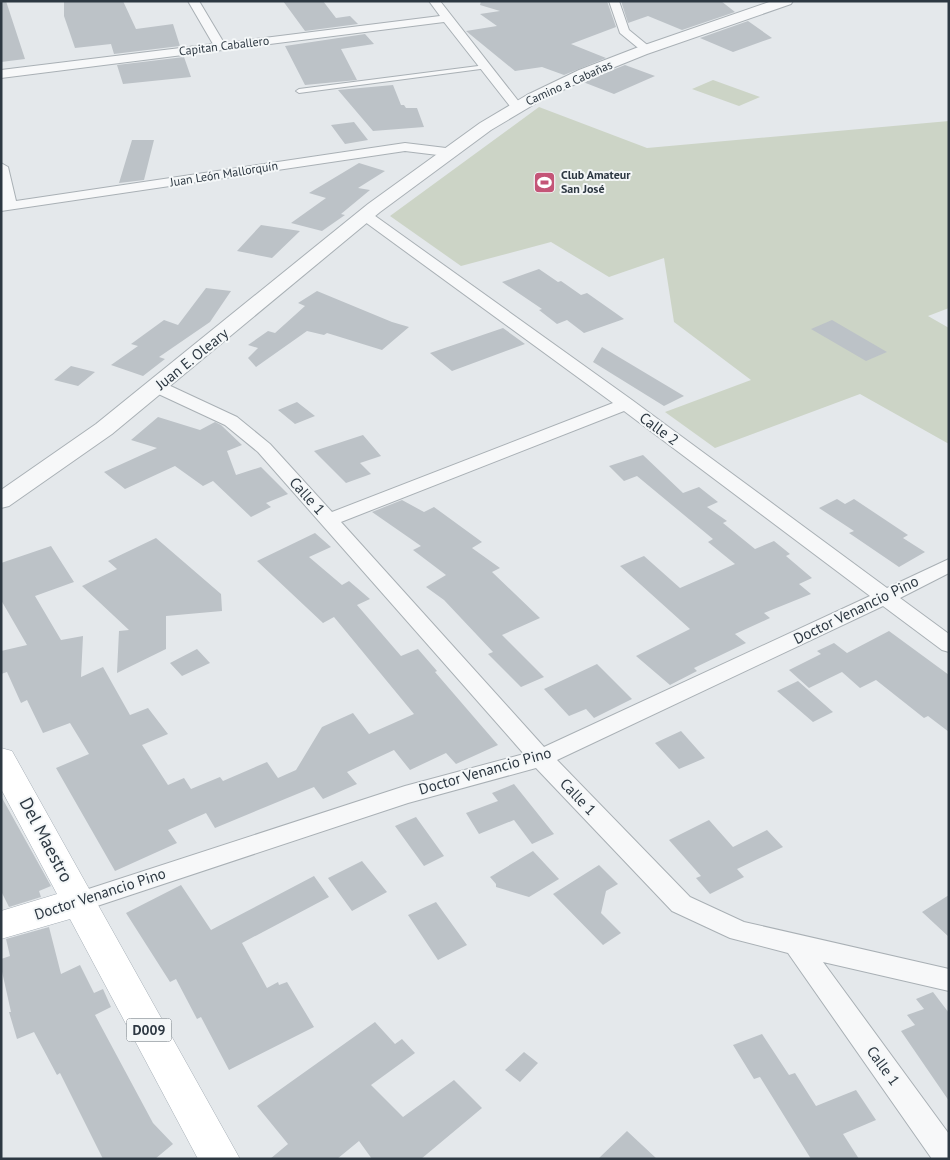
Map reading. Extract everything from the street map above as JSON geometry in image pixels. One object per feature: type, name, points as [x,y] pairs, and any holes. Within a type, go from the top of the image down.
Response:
[{"type":"main road","name":"Del Maestro","points":[[1,759],[220,1159]]},
{"type":"main road","name":"Doctor Venancio Pino","points":[[1,925],[79,902]]},
{"type":"street","points":[[193,1],[220,46]]},
{"type":"street","points":[[434,1],[517,107]]},
{"type":"street","points":[[614,1],[624,31],[647,50]]},
{"type":"street","name":"Camino a Cabañas","points":[[370,212],[446,152],[517,107],[558,85],[647,50],[786,1]]},
{"type":"street","name":"Capitan Caballero","points":[[1,74],[447,18]]},
{"type":"street","name":"Juan León Mallorquín","points":[[6,206],[405,147],[446,152]]},
{"type":"street","points":[[1,167],[6,206]]},
{"type":"street","name":"Juan E. Oleary","points":[[1,501],[104,429],[158,387],[370,212]]},
{"type":"street","name":"Calle 2","points":[[370,212],[949,645]]},
{"type":"street","name":"Calle 1","points":[[158,387],[231,421],[264,448],[541,758],[681,904],[739,931],[796,944],[949,1158]]},
{"type":"street","points":[[329,520],[626,404]]},
{"type":"street","name":"Doctor Venancio Pino","points":[[79,902],[405,794],[541,758],[886,597],[949,565]]},
{"type":"street","points":[[796,944],[949,980]]},
{"type":"lane","points":[[299,92],[486,67]]},
{"type":"shaded area","points":[[713,80],[760,97],[739,106],[692,89]]},
{"type":"shaded area","points":[[539,107],[647,148],[949,121],[949,308],[928,316],[949,328],[949,444],[860,394],[715,448],[665,412],[751,380],[674,322],[664,258],[609,277],[551,242],[461,266],[390,216]]},
{"type":"building","points":[[1,1],[6,1],[25,59],[1,62]]},
{"type":"building","points":[[64,1],[123,1],[136,29],[173,24],[180,46],[114,54],[111,44],[75,48],[64,16]]},
{"type":"building","points":[[283,1],[323,1],[336,18],[350,16],[358,24],[305,31]]},
{"type":"building","points":[[481,1],[607,1],[616,27],[571,44],[606,58],[564,75],[542,67],[515,71],[466,31],[497,26],[480,14],[500,11],[480,5]]},
{"type":"building","points":[[621,1],[721,1],[735,12],[682,30],[648,16],[628,23]]},
{"type":"building","points":[[748,21],[772,38],[733,52],[700,38]]},
{"type":"building","points":[[365,34],[374,44],[341,49],[357,80],[305,85],[285,46]]},
{"type":"building","points":[[184,57],[191,77],[123,84],[117,65]]},
{"type":"building","points":[[625,65],[655,76],[614,94],[583,82]]},
{"type":"building","points":[[393,85],[401,105],[404,105],[406,108],[417,108],[424,127],[373,131],[338,90]]},
{"type":"building","points":[[354,122],[368,140],[345,144],[331,125]]},
{"type":"building","points":[[132,140],[154,140],[144,180],[119,183]]},
{"type":"building","points":[[359,163],[385,171],[358,188],[370,190],[341,214],[345,215],[322,231],[291,223],[326,198],[309,193]]},
{"type":"building","points":[[261,225],[300,231],[272,258],[237,251]]},
{"type":"building","points":[[539,269],[581,295],[587,293],[624,319],[584,333],[567,320],[557,324],[539,310],[542,309],[502,282]]},
{"type":"building","points":[[206,288],[231,291],[210,322],[159,357],[165,359],[143,376],[111,365],[138,346],[131,344],[164,320],[178,325]]},
{"type":"building","points":[[317,291],[392,322],[409,327],[382,350],[327,333],[324,335],[307,331],[256,367],[248,358],[258,348],[248,345],[268,331],[275,333],[305,306],[298,303]]},
{"type":"building","points":[[832,320],[887,352],[866,361],[811,329]]},
{"type":"building","points":[[503,328],[525,344],[452,371],[430,353]]},
{"type":"building","points":[[602,347],[684,396],[664,406],[593,362]]},
{"type":"building","points":[[71,366],[95,372],[78,386],[54,380]]},
{"type":"building","points":[[297,402],[315,416],[295,424],[278,410]]},
{"type":"building","points":[[158,417],[200,430],[215,422],[221,425],[242,445],[227,451],[236,475],[261,467],[288,494],[266,503],[271,507],[251,517],[213,481],[203,486],[175,466],[125,489],[104,472],[157,448],[131,440]]},
{"type":"building","points":[[363,435],[381,456],[360,463],[371,474],[346,483],[314,451]]},
{"type":"building","points":[[643,455],[683,493],[699,487],[718,502],[707,507],[727,521],[723,523],[755,549],[774,541],[790,554],[786,556],[812,578],[799,584],[811,594],[764,613],[770,618],[735,634],[746,643],[694,668],[697,671],[670,685],[636,656],[690,629],[620,566],[644,556],[680,588],[735,564],[708,542],[713,539],[637,476],[624,481],[609,466]]},
{"type":"building","points":[[837,499],[845,504],[854,499],[908,535],[903,538],[925,552],[899,567],[849,533],[854,531],[819,508]]},
{"type":"building","points":[[402,500],[424,512],[434,507],[482,542],[472,548],[500,568],[492,572],[540,618],[502,635],[544,677],[521,687],[488,654],[493,652],[444,600],[426,587],[446,575],[413,550],[421,546],[372,512]]},
{"type":"building","points":[[315,533],[331,547],[309,557],[342,585],[349,581],[370,599],[357,605],[401,656],[418,649],[437,671],[435,672],[498,745],[456,764],[446,753],[410,770],[394,750],[347,772],[357,784],[323,799],[314,787],[215,828],[206,813],[168,830],[177,843],[115,871],[56,768],[89,754],[70,723],[43,733],[27,700],[21,703],[7,672],[1,674],[1,651],[27,645],[1,600],[1,563],[51,546],[74,582],[35,596],[61,640],[83,636],[81,677],[103,667],[130,715],[148,708],[168,734],[142,745],[168,785],[184,778],[191,789],[220,777],[223,781],[267,762],[278,778],[296,770],[322,727],[353,713],[369,734],[414,714],[334,617],[323,623],[257,561]]},
{"type":"building","points":[[156,538],[221,594],[222,611],[166,616],[166,649],[117,673],[119,631],[129,630],[82,586],[117,569],[108,561]]},
{"type":"building","points":[[889,631],[949,675],[949,732],[928,716],[924,718],[876,680],[860,688],[842,672],[809,688],[789,670],[821,654],[817,651],[834,643],[847,653]]},
{"type":"building","points":[[197,649],[210,663],[182,676],[170,663]]},
{"type":"building","points":[[597,664],[632,699],[594,718],[586,709],[569,716],[544,689]]},
{"type":"building","points":[[798,681],[833,712],[813,722],[777,691]]},
{"type":"building","points":[[681,731],[705,758],[679,769],[655,743]]},
{"type":"building","points":[[514,784],[554,834],[532,844],[514,820],[479,834],[466,813],[498,801],[492,793]]},
{"type":"building","points":[[1,796],[51,886],[39,891],[41,897],[9,907],[1,891]]},
{"type":"building","points":[[416,817],[444,856],[424,866],[395,826]]},
{"type":"building","points":[[709,820],[733,847],[767,830],[783,847],[737,869],[744,877],[710,894],[696,878],[701,876],[669,840]]},
{"type":"building","points":[[533,851],[559,879],[529,897],[496,887],[496,884],[490,877]]},
{"type":"building","points":[[362,861],[387,892],[352,911],[328,878]]},
{"type":"building","points":[[599,865],[618,884],[606,891],[601,913],[621,933],[603,945],[553,894]]},
{"type":"building","points":[[314,876],[329,897],[242,943],[267,988],[278,982],[279,985],[287,982],[314,1027],[229,1070],[201,1017],[197,1019],[176,979],[170,982],[126,913],[181,885],[211,930]]},
{"type":"building","points":[[949,895],[949,937],[922,912]]},
{"type":"building","points":[[436,902],[467,945],[438,960],[408,915]]},
{"type":"building","points":[[49,927],[61,974],[80,965],[94,993],[103,989],[111,1007],[95,1015],[153,1123],[173,1144],[155,1159],[103,1159],[60,1073],[57,1075],[34,1032],[17,1039],[9,1012],[11,1012],[1,967],[1,959],[10,956],[6,939]]},
{"type":"building","points":[[933,992],[949,1013],[949,1101],[901,1031],[915,1025],[907,1015],[924,1009],[916,999]]},
{"type":"building","points":[[375,1022],[395,1044],[402,1039],[415,1053],[371,1085],[403,1117],[454,1080],[482,1108],[421,1159],[372,1159],[359,1141],[337,1159],[270,1159],[288,1144],[257,1106]]},
{"type":"building","points":[[762,1034],[789,1075],[795,1073],[816,1106],[856,1090],[876,1120],[843,1134],[859,1159],[811,1159],[760,1077],[754,1079],[733,1045]]},
{"type":"building","points":[[524,1052],[538,1063],[520,1082],[505,1070]]},
{"type":"building","points":[[627,1131],[657,1159],[598,1159]]},
{"type":"place","name":"Club Amateur San José","points":[[545,182]]}]
